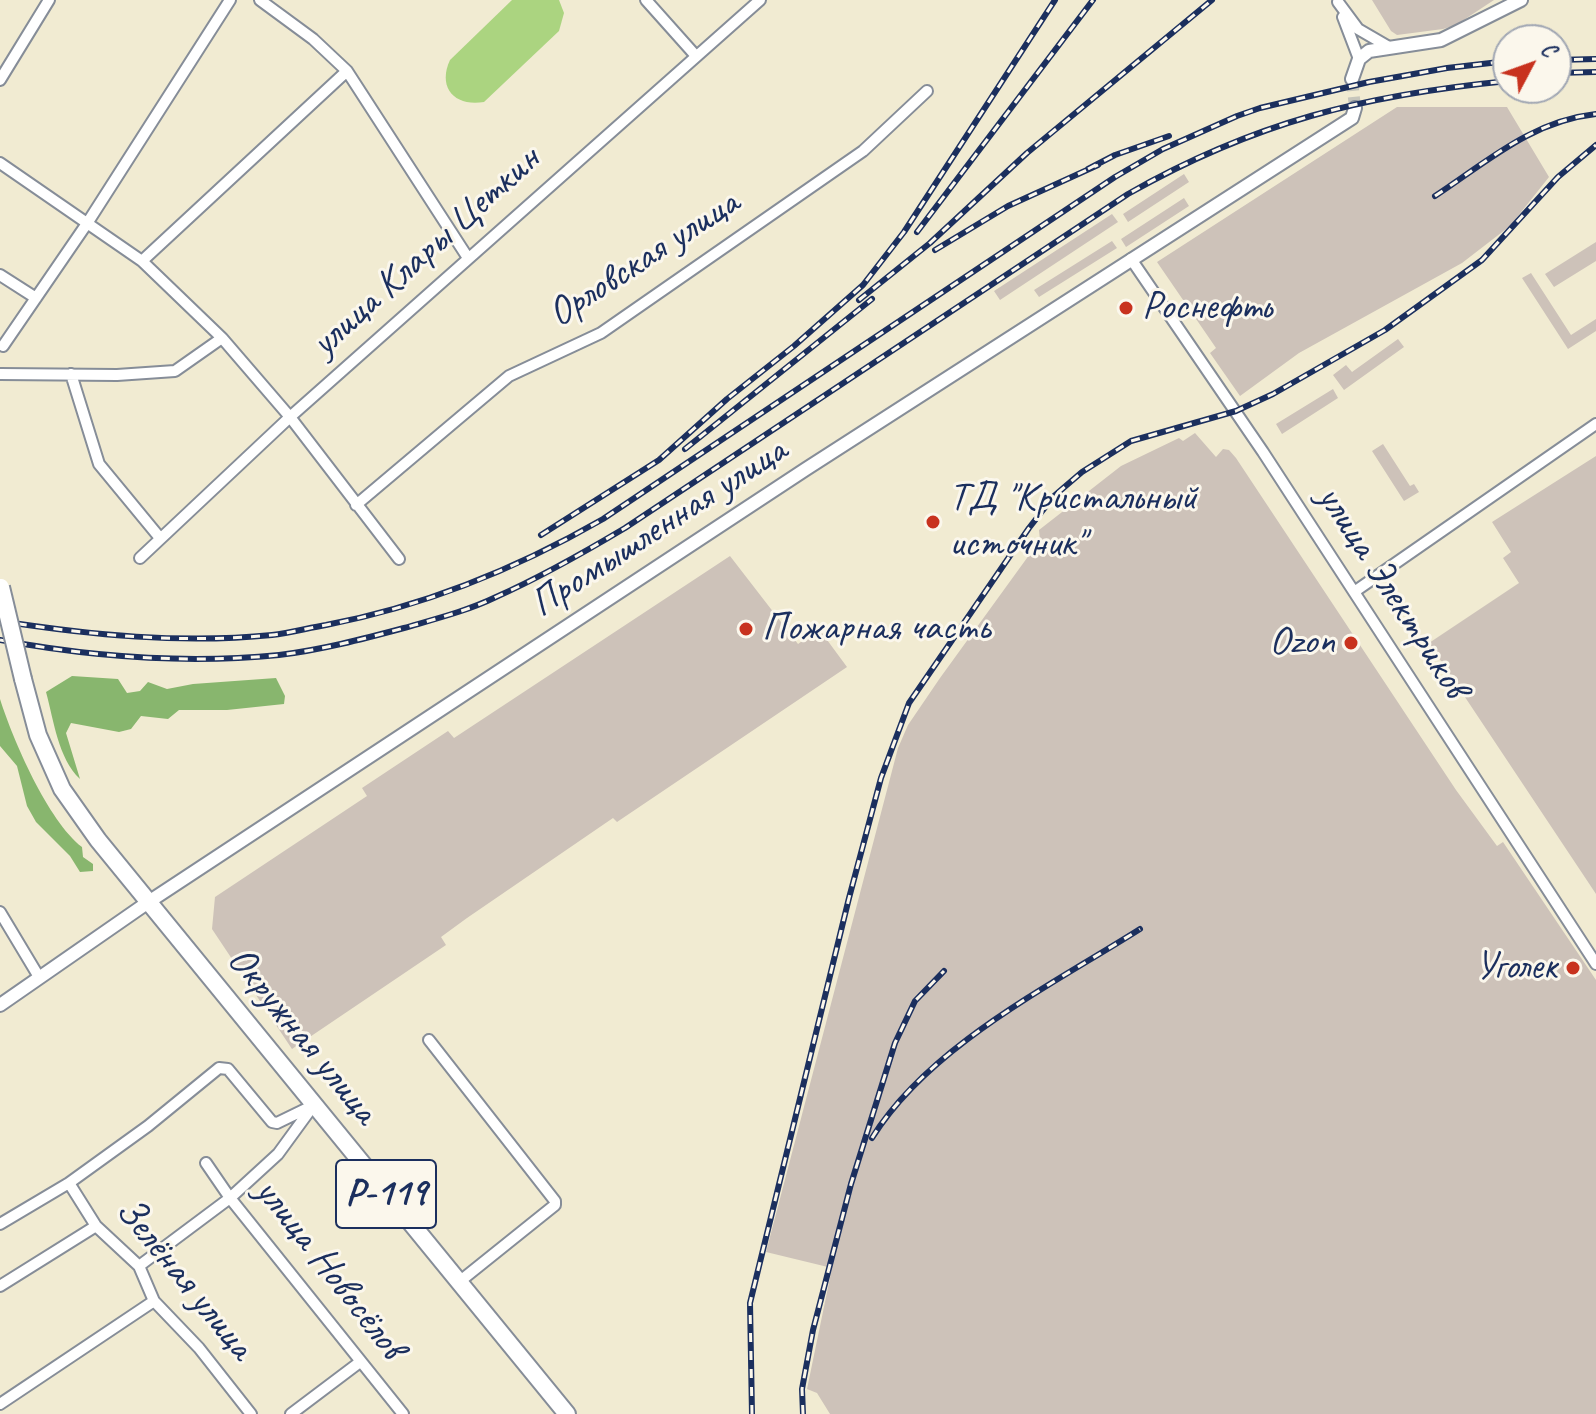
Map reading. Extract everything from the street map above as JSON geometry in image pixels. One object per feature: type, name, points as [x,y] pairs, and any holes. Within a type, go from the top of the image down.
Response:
[{"type":"highway","name":"Окружная улица","points":[[0,586],[38,735],[62,789],[147,903],[567,1414]]},
{"type":"street","points":[[0,80],[49,0]]},
{"type":"street","points":[[3,346],[88,222],[230,0]]},
{"type":"street","points":[[260,0],[313,39],[347,71],[468,258]]},
{"type":"street","points":[[646,0],[696,56]]},
{"type":"street","name":"улица Клары Цеткин","points":[[140,558],[290,417],[760,0]]},
{"type":"street","points":[[1352,79],[1359,59],[1369,51],[1441,40],[1521,0]]},
{"type":"street","points":[[1338,1],[1358,29],[1389,47]]},
{"type":"street","points":[[1338,1],[1359,59]]},
{"type":"street","points":[[142,261],[347,71]]},
{"type":"street","name":"Орловская улица","points":[[356,505],[509,376],[601,333],[863,151],[927,91]]},
{"type":"street","name":"Промышленная улица","points":[[0,1005],[147,903],[1131,259],[1352,118],[1355,108]]},
{"type":"street","points":[[0,163],[142,261],[222,338],[290,417],[399,559]]},
{"type":"street","name":"улица Электриков","points":[[1131,259],[1256,441],[1596,964]]},
{"type":"street","points":[[0,275],[36,298]]},
{"type":"street","points":[[0,374],[117,375],[175,371],[222,338]]},
{"type":"street","points":[[71,374],[99,464],[160,538]]},
{"type":"street","points":[[1354,592],[1596,424]]},
{"type":"street","points":[[0,912],[39,977]]},
{"type":"street","points":[[429,1040],[555,1201],[555,1205],[459,1282]]},
{"type":"street","points":[[0,1224],[69,1183],[148,1126],[219,1068],[228,1069],[272,1122],[277,1123],[314,1105]]},
{"type":"street","points":[[139,1266],[230,1198],[278,1154],[314,1105]]},
{"type":"street","name":"улица Новосёлов","points":[[206,1163],[230,1198],[403,1414]]},
{"type":"street","name":"Зелёная улица","points":[[69,1183],[96,1226],[139,1266],[154,1301],[199,1348],[251,1414]]},
{"type":"street","points":[[0,1286],[96,1226]]},
{"type":"street","points":[[0,1404],[154,1301]]},
{"type":"street","points":[[291,1414],[360,1362]]},
{"type":"shaded area","points":[[1372,0],[1494,0],[1456,25],[1397,35],[1391,31]]},
{"type":"shaded area","points":[[1397,107],[1507,107],[1549,177],[1510,226],[1462,263],[1299,353],[1240,396],[1210,353],[1216,348],[1157,262]]},
{"type":"shaded area","points":[[1184,174],[1189,182],[1128,222],[1123,214]]},
{"type":"shaded area","points":[[1184,198],[1189,206],[1126,247],[1121,239]]},
{"type":"shaded area","points":[[1112,214],[1118,222],[1000,300],[994,291]]},
{"type":"shaded area","points":[[1112,241],[1117,248],[1039,297],[1034,290]]},
{"type":"shaded area","points":[[1596,242],[1596,261],[1554,287],[1545,274]]},
{"type":"shaded area","points":[[1531,273],[1571,335],[1596,319],[1596,331],[1568,349],[1522,278]]},
{"type":"shaded area","points":[[1398,339],[1404,347],[1344,390],[1333,375],[1346,365],[1352,372]]},
{"type":"shaded area","points":[[1333,389],[1338,398],[1282,434],[1276,424]]},
{"type":"shaded area","points":[[1195,433],[1216,457],[1223,449],[1229,450],[1236,458],[1456,790],[1497,846],[1503,842],[1596,980],[1596,1414],[830,1414],[817,1393],[807,1389],[832,1268],[766,1252],[898,748],[908,725],[940,678],[1040,540],[1039,530],[1121,466],[1179,438],[1183,441]]},
{"type":"shaded area","points":[[1383,444],[1410,486],[1414,484],[1419,492],[1404,501],[1372,451]]},
{"type":"shaded area","points":[[1596,456],[1596,894],[1429,643],[1519,583],[1503,558],[1511,552],[1492,522]]},
{"type":"shaded area","points":[[730,556],[798,644],[819,629],[847,667],[617,822],[613,818],[467,918],[441,937],[446,945],[292,1049],[212,929],[215,897],[367,796],[362,788],[448,731],[454,738]]},
{"type":"green space","points":[[512,0],[559,0],[564,13],[559,31],[484,102],[474,103],[457,98],[447,87],[450,60]]},
{"type":"green space","points":[[72,676],[118,679],[127,693],[140,691],[148,682],[167,689],[276,678],[285,696],[284,704],[227,710],[179,710],[168,719],[141,716],[131,729],[119,732],[71,723],[66,733],[80,779],[62,750],[46,692]]},
{"type":"green space","points":[[0,699],[33,779],[57,819],[82,847],[83,857],[93,864],[93,871],[80,872],[70,856],[36,822],[27,806],[17,766],[0,746]]},
{"type":"tunnel","points":[[1352,79],[1355,108]]},
{"type":"railway","points":[[541,535],[659,460],[863,285],[904,232],[1055,0]]},
{"type":"railway","points":[[917,232],[1093,0]]},
{"type":"railway","points":[[859,300],[930,243],[1027,153],[1212,0]]},
{"type":"railway","points":[[1572,60],[1596,59]]},
{"type":"railway","points":[[0,621],[136,637],[238,638],[292,632],[363,617],[469,584],[537,554],[603,519],[1115,177],[1163,149],[1260,108],[1369,82],[1492,63]]},
{"type":"railway","points":[[1572,73],[1596,72]]},
{"type":"railway","points":[[0,640],[69,651],[139,657],[244,658],[342,644],[474,606],[546,573],[625,528],[1128,194],[1175,169],[1266,130],[1312,116],[1406,94],[1492,83]]},
{"type":"railway","points":[[1435,196],[1511,144],[1551,125],[1596,114]]},
{"type":"railway","points":[[1088,169],[1115,155],[1169,136]]},
{"type":"railway","points":[[752,1414],[750,1303],[849,898],[881,778],[909,703],[1029,528],[1054,496],[1082,472],[1131,441],[1236,411],[1273,394],[1385,330],[1482,260],[1558,177],[1596,145]]},
{"type":"railway","points":[[935,250],[1008,206],[1098,165]]},
{"type":"railway","points":[[685,449],[872,299]]},
{"type":"railway","points":[[872,1138],[896,1105],[958,1046],[1031,996],[1140,929]]},
{"type":"railway","points":[[803,1414],[802,1389],[813,1330],[851,1184],[895,1043],[915,1001],[944,971]]},
{"type":"place","name":"Роснефть","points":[[1126,308]]},
{"type":"place","name":"ТД \"Кристальный источник\"","points":[[933,522]]},
{"type":"place","name":"Пожарная часть","points":[[746,629]]},
{"type":"place","name":"Ozon","points":[[1351,643]]},
{"type":"place","name":"Уголек","points":[[1573,968]]}]
